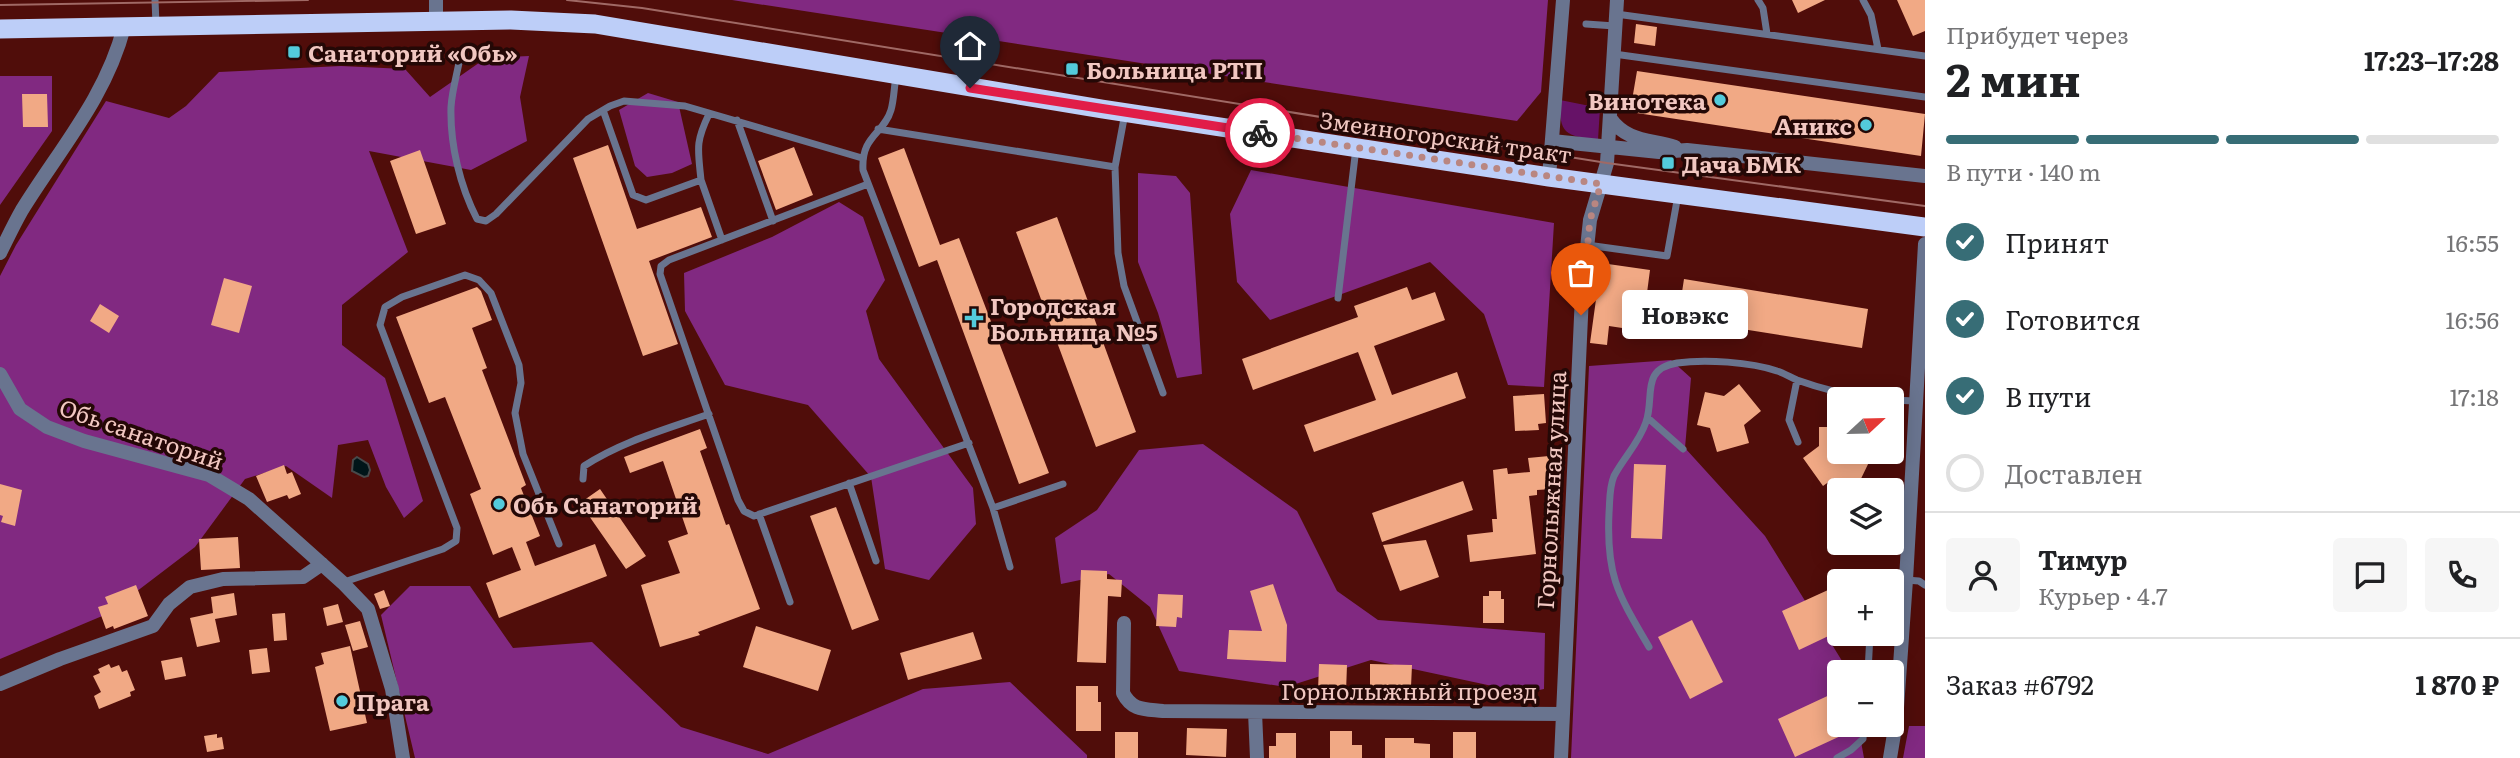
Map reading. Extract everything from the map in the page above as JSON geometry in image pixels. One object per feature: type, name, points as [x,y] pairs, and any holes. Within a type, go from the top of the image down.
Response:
[{"type":"highway","name":"Змеиногорский тракт","points":[[0,29],[524,20],[595,24],[896,76],[1356,148],[1549,177],[1925,227]]},
{"type":"street","points":[[436,0],[436,22]]},
{"type":"street","points":[[1549,177],[1563,0]]},
{"type":"street","name":"Горнолыжная улица","points":[[1561,758],[1579,354],[1587,245],[1590,220],[1607,163],[1616,13]]},
{"type":"street","points":[[0,253],[21,211],[88,113],[117,54],[124,27]]},
{"type":"street","points":[[1610,118],[1619,130],[1630,136],[1687,150],[1925,176]]},
{"type":"street","points":[[1552,141],[1659,152],[1687,150]]},
{"type":"street","points":[[1898,660],[1906,580],[1915,401],[1921,383],[1925,243]]},
{"type":"street","name":"Обь санаторий","points":[[0,374],[20,409],[47,427],[85,441],[209,475],[249,499],[343,583],[368,608],[392,689],[403,758]]},
{"type":"street","points":[[0,684],[153,626],[169,604],[190,587],[223,579],[303,577],[322,564]]},
{"type":"street","name":"Горнолыжный проезд","points":[[1124,623],[1123,693],[1135,708],[1163,711],[1563,714]]},
{"type":"street","name":"Горнолыжный проезд","points":[[1255,712],[1257,758]]},
{"type":"street","points":[[1890,758],[1892,737]]},
{"type":"lane","points":[[155,0],[156,26]]},
{"type":"lane","points":[[1758,0],[1767,34]]},
{"type":"lane","points":[[1863,0],[1873,22],[1878,49]]},
{"type":"lane","points":[[1586,24],[1616,13],[1925,56]]},
{"type":"lane","points":[[1613,54],[1925,97]]},
{"type":"lane","points":[[460,58],[451,107],[454,149],[467,200],[477,219],[486,220],[496,214],[588,119],[624,101],[685,106],[862,158]]},
{"type":"lane","points":[[896,76],[891,112],[869,141],[862,158],[868,184],[993,508],[1010,567]]},
{"type":"lane","points":[[603,110],[633,195],[646,200],[701,180]]},
{"type":"lane","points":[[1125,112],[1115,167],[1118,253],[1124,286],[1163,393]]},
{"type":"lane","points":[[709,114],[698,143],[701,180],[722,240]]},
{"type":"lane","points":[[737,120],[773,221]]},
{"type":"lane","points":[[878,129],[1115,167]]},
{"type":"lane","points":[[1338,298],[1356,148]]},
{"type":"lane","points":[[868,184],[669,260],[661,266],[660,274],[738,500],[744,511],[754,516],[968,443]]},
{"type":"lane","points":[[1587,245],[1667,256],[1678,194]]},
{"type":"lane","points":[[343,583],[443,549],[456,541],[457,528],[380,325],[385,307],[402,297],[465,275],[479,280],[491,293],[519,365],[521,383],[515,413],[523,454],[559,544]]},
{"type":"lane","points":[[1649,647],[1620,598],[1613,578],[1609,556],[1609,521],[1610,486],[1634,448],[1648,418],[1651,382],[1661,368],[1676,363],[1717,361],[1776,370],[1827,390]]},
{"type":"lane","points":[[1797,380],[1789,420],[1798,442]]},
{"type":"lane","points":[[1904,401],[1915,401]]},
{"type":"lane","points":[[583,479],[584,466],[598,457],[624,444],[709,414]]},
{"type":"lane","points":[[1648,418],[1682,449]]},
{"type":"lane","points":[[849,484],[876,561]]},
{"type":"lane","points":[[993,508],[1063,484]]},
{"type":"lane","points":[[759,514],[790,602]]},
{"type":"lane","points":[[1906,580],[1919,580],[1925,585]]},
{"type":"lane","points":[[1837,758],[1851,750],[1863,737]]},
{"type":"shaded area","points":[[732,0],[1548,0],[1541,92],[1517,121]]},
{"type":"shaded area","points":[[529,56],[520,97],[527,141],[471,170],[369,151],[408,252],[342,305],[342,345],[385,378],[423,501],[404,518],[386,487],[368,440],[338,445],[332,498],[286,466],[245,479],[195,547],[107,614],[0,659],[0,276],[16,245],[106,101],[169,118],[186,106],[219,72],[341,66],[405,69],[430,97],[486,58]]},
{"type":"shaded area","points":[[0,76],[52,76],[52,131],[0,205]]},
{"type":"shaded area","points":[[648,93],[678,102],[692,164],[672,173],[647,177],[635,166],[619,110]]},
{"type":"shaded area","points":[[1560,100],[1600,108],[1598,140],[1578,137],[1566,131],[1561,120]]},
{"type":"shaded area","points":[[1251,170],[1554,223],[1544,387],[1508,385],[1484,314],[1430,262],[1270,320],[1237,282],[1230,214]]},
{"type":"shaded area","points":[[1138,173],[1176,176],[1190,193],[1202,374],[1177,378],[1158,313],[1138,262]]},
{"type":"shaded area","points":[[839,202],[863,217],[885,280],[866,311],[879,359],[973,488],[976,524],[929,580],[885,569],[871,477],[808,405],[725,385],[685,311],[684,273],[772,237]]},
{"type":"shaded area","points":[[1671,360],[1691,378],[1685,448],[1765,536],[1827,637],[1827,646],[1833,646],[1841,660],[1827,660],[1827,737],[1860,737],[1864,758],[1571,758],[1589,366]]},
{"type":"shaded area","points":[[1203,444],[1297,511],[1337,591],[1378,620],[1545,633],[1544,689],[1525,693],[1371,660],[1286,687],[1179,671],[1150,607],[1109,574],[1061,584],[1055,538],[1097,510],[1139,450]]},
{"type":"shaded area","points":[[357,457],[368,464],[368,476],[364,477],[352,471],[353,460]]},
{"type":"shaded area","points":[[410,586],[470,586],[513,648],[592,642],[681,727],[768,754],[923,689],[1010,682],[1087,755],[1087,758],[415,758],[381,615]]},
{"type":"shaded area","points":[[1909,726],[1925,726],[1925,758],[1903,758]]},
{"type":"building","points":[[1792,0],[1825,0],[1798,13]]},
{"type":"building","points":[[1897,0],[1925,0],[1925,31],[1913,36]]},
{"type":"building","points":[[1636,24],[1657,27],[1655,46],[1634,43]]},
{"type":"building","points":[[1637,71],[1925,114],[1921,156],[1630,112]]},
{"type":"building","points":[[22,94],[47,94],[48,127],[23,127]]},
{"type":"building","points":[[608,145],[637,229],[701,207],[712,237],[649,261],[678,344],[643,356],[573,158]]},
{"type":"building","points":[[794,147],[813,195],[776,210],[758,161]]},
{"type":"building","name":"Городская Больница №5","points":[[904,148],[940,245],[959,238],[1049,473],[1019,484],[937,260],[919,267],[878,158]]},
{"type":"building","points":[[420,150],[446,224],[416,234],[390,161]]},
{"type":"building","points":[[1057,217],[1136,432],[1096,447],[1016,232]]},
{"type":"building","points":[[1601,263],[1650,270],[1642,331],[1609,326],[1607,345],[1590,343]]},
{"type":"building","points":[[224,278],[252,286],[239,333],[211,325]]},
{"type":"building","points":[[1684,279],[1868,309],[1862,348],[1704,323],[1705,316],[1679,312]]},
{"type":"building","points":[[477,287],[492,320],[472,328],[487,368],[482,370],[526,485],[521,488],[540,536],[526,542],[535,566],[595,544],[607,576],[499,618],[486,583],[521,570],[512,547],[493,555],[470,494],[481,489],[445,397],[429,403],[396,317]]},
{"type":"building","points":[[1407,287],[1412,300],[1435,292],[1445,320],[1374,346],[1392,395],[1457,372],[1466,398],[1314,452],[1304,425],[1376,400],[1358,352],[1253,390],[1242,359],[1358,317],[1354,306]]},
{"type":"building","points":[[100,304],[119,316],[109,333],[90,321]]},
{"type":"building","points":[[1739,384],[1761,411],[1744,425],[1749,443],[1717,452],[1710,428],[1697,425],[1705,392],[1724,396]]},
{"type":"building","points":[[1544,394],[1546,423],[1538,424],[1539,430],[1515,431],[1513,396]]},
{"type":"building","points":[[1819,427],[1827,427],[1827,464],[1868,464],[1861,478],[1827,478],[1827,483],[1823,486],[1803,458],[1819,446]]},
{"type":"building","points":[[700,429],[707,448],[700,451],[760,609],[698,632],[700,635],[660,647],[641,585],[680,573],[668,541],[688,534],[663,461],[630,473],[624,457]]},
{"type":"building","points":[[1549,456],[1552,489],[1537,490],[1537,495],[1529,496],[1536,554],[1470,562],[1467,535],[1493,532],[1492,519],[1497,519],[1493,470],[1507,468],[1508,474],[1530,472],[1528,458]]},
{"type":"building","points":[[1634,464],[1666,465],[1662,539],[1631,538]]},
{"type":"building","points":[[284,465],[287,474],[292,472],[301,494],[289,499],[287,495],[267,502],[256,476]]},
{"type":"building","points":[[1463,481],[1473,510],[1382,542],[1372,513]]},
{"type":"building","points":[[0,484],[22,490],[15,526],[1,522],[3,516],[0,515]]},
{"type":"building","points":[[600,489],[646,556],[626,569],[580,503]]},
{"type":"building","points":[[836,507],[879,620],[852,630],[810,516]]},
{"type":"building","points":[[238,537],[240,568],[201,570],[199,539]]},
{"type":"building","points":[[1426,540],[1439,577],[1400,591],[1383,545]]},
{"type":"building","points":[[1081,570],[1107,571],[1107,579],[1122,580],[1121,597],[1108,596],[1106,663],[1077,662]]},
{"type":"building","points":[[1273,584],[1287,625],[1286,662],[1227,659],[1229,630],[1262,631],[1250,591]]},
{"type":"building","points":[[136,585],[148,616],[114,629],[113,626],[106,629],[98,607],[108,604],[105,597]]},
{"type":"building","points":[[384,590],[390,606],[380,609],[374,594]]},
{"type":"building","points":[[1827,590],[1827,637],[1799,650],[1782,611]]},
{"type":"building","points":[[1489,591],[1501,591],[1501,599],[1504,599],[1504,623],[1483,623],[1483,596],[1489,596]]},
{"type":"building","points":[[234,593],[237,615],[215,619],[220,642],[197,647],[190,618],[213,613],[211,597]]},
{"type":"building","points":[[1158,594],[1183,595],[1182,618],[1177,617],[1176,627],[1156,626]]},
{"type":"building","points":[[338,604],[343,622],[327,626],[323,608]]},
{"type":"building","points":[[285,613],[287,640],[274,641],[272,614]]},
{"type":"building","points":[[1692,620],[1723,682],[1690,699],[1658,637]]},
{"type":"building","points":[[360,621],[368,647],[353,651],[345,625]]},
{"type":"building","points":[[756,626],[831,650],[818,691],[743,667]]},
{"type":"building","points":[[973,632],[982,659],[908,680],[900,653]]},
{"type":"building","name":"Прага","points":[[350,646],[367,723],[330,731],[315,667],[324,664],[321,653]]},
{"type":"building","points":[[267,648],[270,672],[252,674],[249,650]]},
{"type":"building","points":[[182,657],[186,676],[165,680],[161,661]]},
{"type":"building","points":[[109,664],[111,668],[119,665],[122,672],[127,670],[135,690],[130,692],[131,696],[99,709],[94,696],[101,692],[93,676],[100,673],[98,669]]},
{"type":"building","points":[[1319,664],[1347,665],[1346,692],[1318,691]]},
{"type":"building","points":[[1370,664],[1412,665],[1411,687],[1397,687],[1396,693],[1370,692]]},
{"type":"building","points":[[1076,686],[1098,686],[1101,731],[1076,731]]},
{"type":"building","points":[[1827,696],[1827,737],[1838,737],[1795,757],[1778,719]]},
{"type":"building","points":[[1187,728],[1227,729],[1226,757],[1186,755]]},
{"type":"building","points":[[1330,731],[1352,731],[1352,745],[1362,745],[1362,758],[1330,758]]},
{"type":"building","points":[[1115,732],[1138,732],[1138,758],[1115,758]]},
{"type":"building","points":[[1453,732],[1476,732],[1476,758],[1453,758]]},
{"type":"building","points":[[1276,733],[1296,733],[1296,758],[1269,758],[1269,746],[1276,746]]},
{"type":"building","points":[[217,734],[217,738],[222,737],[224,749],[207,752],[204,736]]},
{"type":"building","points":[[1385,738],[1414,738],[1414,743],[1430,744],[1430,758],[1385,758]]},
{"type":"tram line","points":[[0,5],[308,0]]},
{"type":"tram line","points":[[567,0],[642,8],[1607,163],[1925,206]]},
{"type":"way so far","points":[[1260,133],[1601,184],[1590,220],[1581,315]]},
{"type":"place","name":"Санаторий «Обь»","points":[[294,52]]},
{"type":"place","name":"Больница РТП","points":[[1072,69]]},
{"type":"place","name":"Винотека","points":[[1720,100]]},
{"type":"place","name":"Аникс","points":[[1866,125]]},
{"type":"place","name":"Дача БМК","points":[[1668,163]]},
{"type":"place","name":"Новэкс","points":[[1581,315]]},
{"type":"place","name":"Городская Больница №5","points":[[974,318]]},
{"type":"place","name":"Обь Санаторий","points":[[499,504]]},
{"type":"place","name":"Прага","points":[[342,701]]},
{"type":"route","points":[[970,88],[1260,133]]}]
